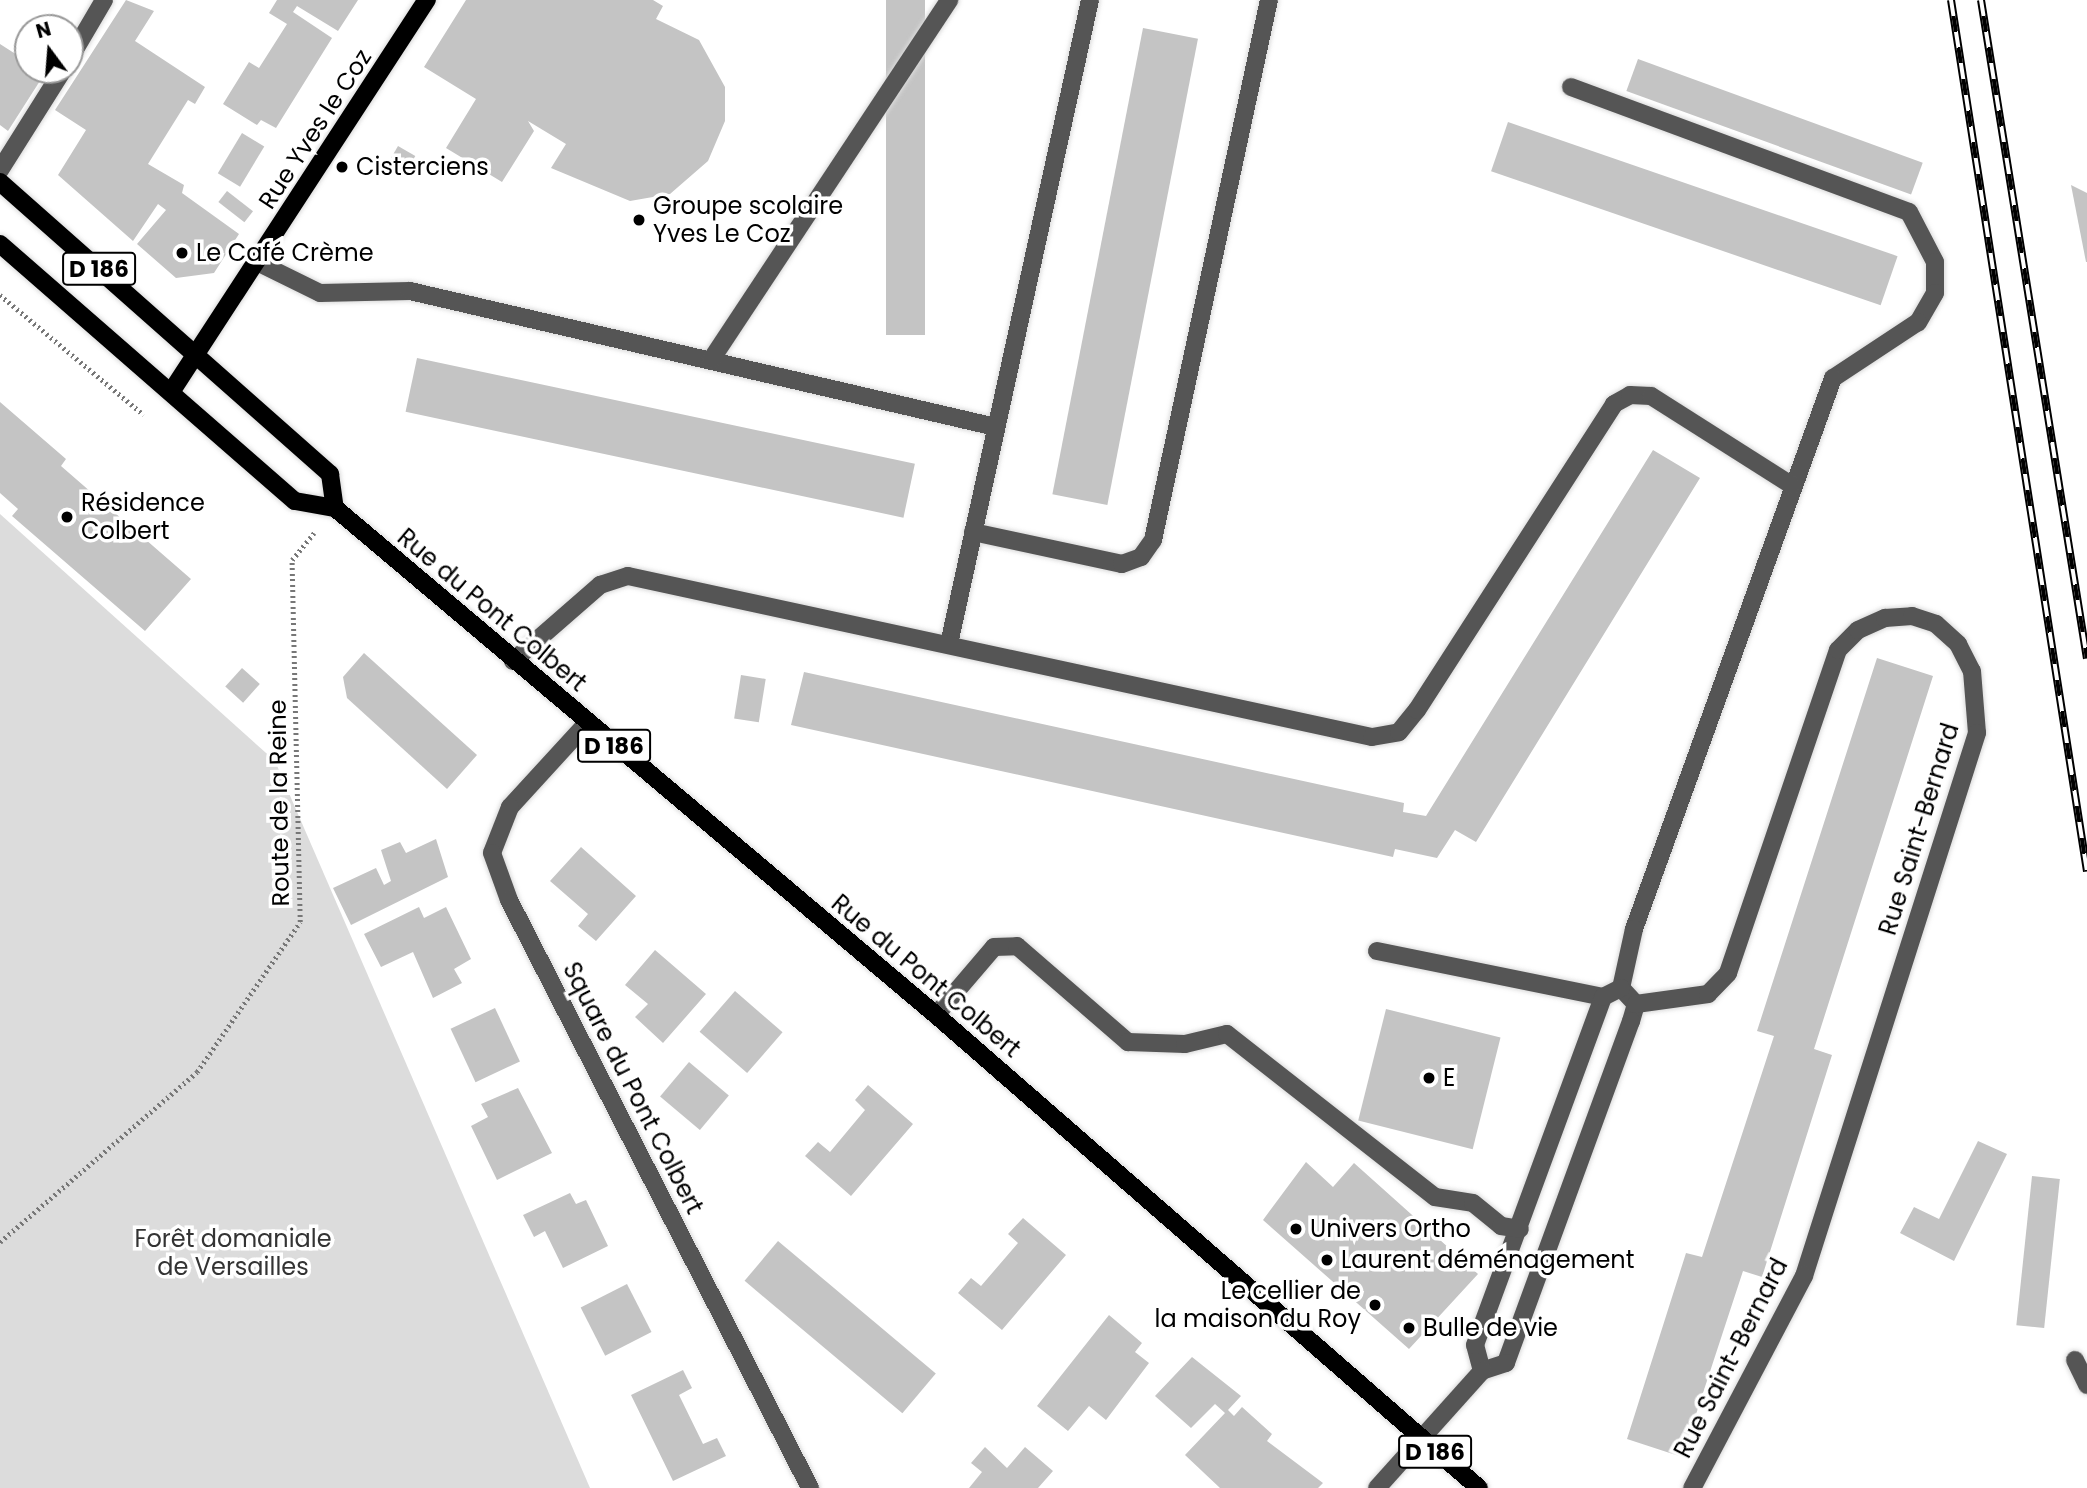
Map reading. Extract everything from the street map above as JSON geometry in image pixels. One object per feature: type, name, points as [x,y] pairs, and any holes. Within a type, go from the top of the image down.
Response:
[{"type":"main road","name":"Rue Yves le Coz","points":[[198,355],[427,0]]},
{"type":"main road","name":"D 186","points":[[0,182],[330,474],[335,508],[295,501],[173,389],[0,244]]},
{"type":"main road","points":[[173,389],[198,355]]},
{"type":"main road","name":"Rue du Pont Colbert","points":[[335,508],[513,661],[936,1015],[1479,1488]]},
{"type":"street","points":[[84,34],[104,0]]},
{"type":"street","points":[[711,360],[949,0]]},
{"type":"street","points":[[949,644],[1090,0]]},
{"type":"street","points":[[973,532],[1122,564],[1141,557],[1153,540],[1269,0]]},
{"type":"street","points":[[0,170],[54,84]]},
{"type":"street","points":[[1571,87],[1909,212],[1925,234],[1935,262],[1935,293],[1919,322],[1893,344],[1852,360],[1833,377],[1791,485],[1634,929],[1621,988]]},
{"type":"street","points":[[259,263],[320,293],[410,292],[996,427]]},
{"type":"street","points":[[513,661],[600,585],[628,576],[1372,737],[1399,732],[1417,710],[1614,404],[1630,395],[1651,396],[1791,485]]},
{"type":"street","name":"Rue Saint-Bernard","points":[[1636,1004],[1708,994],[1728,973],[1838,650],[1858,630],[1885,618],[1936,624],[1958,644],[1972,671],[1976,733],[1804,1276],[1692,1488]]},
{"type":"street","name":"Square du Pont Colbert","points":[[587,723],[510,807],[492,853],[516,912],[810,1488]]},
{"type":"street","points":[[936,1015],[994,947],[1017,946],[1128,1042],[1185,1044],[1227,1034],[1436,1197],[1473,1203],[1501,1226],[1520,1229]]},
{"type":"street","points":[[1377,951],[1603,997],[1621,988]]},
{"type":"street","points":[[1377,1488],[1423,1441],[1482,1371],[1506,1363],[1636,1004],[1621,988]]},
{"type":"street","points":[[1482,1371],[1475,1345],[1520,1229],[1603,997]]},
{"type":"street","points":[[2075,1360],[2087,1385]]},
{"type":"path","points":[[0,295],[144,415]]},
{"type":"path","name":"Route de la Reine","points":[[0,1242],[197,1072],[300,922],[292,560],[335,508]]},
{"type":"green space","name":"Forêt domaniale de Versailles","points":[[0,514],[275,761],[590,1488],[0,1488]]},
{"type":"building","points":[[126,0],[154,11],[135,41],[205,87],[195,104],[188,100],[148,164],[184,185],[182,193],[239,234],[214,273],[176,278],[137,244],[166,210],[158,204],[133,241],[58,175],[86,130],[55,110],[72,84],[84,84],[84,65]]},
{"type":"building","points":[[277,0],[358,0],[338,31],[297,6],[293,12],[332,38],[276,128],[261,120],[257,125],[223,104],[249,62],[259,68],[287,24],[269,13]]},
{"type":"building","points":[[466,0],[653,0],[663,6],[656,19],[699,40],[725,87],[725,121],[708,161],[670,194],[630,201],[551,168],[566,144],[528,121],[534,131],[502,182],[446,148],[476,99],[424,67]]},
{"type":"building","points":[[886,0],[925,0],[925,335],[886,335]]},
{"type":"building","points":[[1143,28],[1198,39],[1107,505],[1052,494]]},
{"type":"building","points":[[0,44],[14,53],[14,84],[38,84],[8,131],[0,125]]},
{"type":"building","points":[[1638,59],[1923,163],[1911,195],[1626,91]]},
{"type":"building","points":[[1508,122],[1898,256],[1881,305],[1491,171]]},
{"type":"building","points":[[242,133],[264,146],[240,187],[218,173]]},
{"type":"building","points":[[398,146],[415,156],[403,177],[386,167]]},
{"type":"building","points":[[2071,185],[2087,193],[2087,262],[2086,262]]},
{"type":"building","points":[[227,191],[253,211],[244,222],[218,202]]},
{"type":"building","points":[[417,358],[915,464],[903,518],[406,412]]},
{"type":"building","name":"Résidence Colbert","points":[[0,402],[66,459],[61,466],[191,579],[145,631],[12,516],[18,509],[0,493]]},
{"type":"building","points":[[1653,450],[1700,478],[1476,842],[1455,830],[1437,858],[1395,849],[1393,857],[791,725],[804,672],[1404,803],[1403,812],[1426,816]]},
{"type":"building","points":[[364,653],[477,755],[447,789],[347,698],[343,677]]},
{"type":"building","points":[[1877,658],[1933,676],[1814,1049],[1832,1055],[1762,1277],[1743,1271],[1682,1457],[1627,1439],[1686,1253],[1702,1257],[1774,1036],[1757,1031]]},
{"type":"building","points":[[242,668],[260,684],[243,703],[225,687]]},
{"type":"building","points":[[741,675],[766,679],[759,722],[734,718]]},
{"type":"building","points":[[436,839],[448,877],[351,925],[333,888],[376,868],[384,885],[391,881],[381,850],[400,842],[406,853]]},
{"type":"building","points":[[581,847],[636,896],[596,941],[578,926],[588,914],[550,881]]},
{"type":"building","points":[[419,907],[424,918],[446,907],[471,959],[454,969],[462,983],[433,998],[413,952],[381,967],[364,934]]},
{"type":"building","points":[[655,950],[706,994],[663,1043],[635,1017],[648,1004],[625,985]]},
{"type":"building","points":[[735,991],[783,1032],[747,1073],[700,1032]]},
{"type":"building","points":[[495,1008],[520,1061],[476,1082],[451,1029]]},
{"type":"building","name":"E","points":[[1386,1009],[1500,1038],[1473,1149],[1358,1121]]},
{"type":"building","points":[[689,1062],[729,1095],[700,1130],[660,1096]]},
{"type":"building","points":[[868,1085],[913,1124],[851,1196],[805,1156],[818,1142],[830,1152],[865,1110],[855,1100]]},
{"type":"building","points":[[518,1088],[552,1153],[497,1180],[471,1126],[488,1117],[481,1104]]},
{"type":"building","points":[[1978,1141],[2007,1154],[1954,1261],[1900,1233],[1914,1207],[1939,1219]]},
{"type":"building","points":[[1306,1162],[1333,1187],[1354,1163],[1478,1274],[1409,1349],[1263,1220]]},
{"type":"building","points":[[2032,1176],[2060,1179],[2044,1328],[2016,1325]]},
{"type":"building","points":[[570,1193],[576,1204],[586,1200],[608,1246],[563,1268],[545,1231],[534,1237],[523,1215]]},
{"type":"building","points":[[1023,1218],[1066,1255],[1002,1330],[958,1293],[971,1278],[981,1286],[1018,1243],[1008,1234]]},
{"type":"building","points":[[778,1241],[936,1373],[902,1413],[745,1281]]},
{"type":"building","points":[[627,1284],[652,1332],[605,1356],[581,1308]]},
{"type":"building","points":[[1109,1315],[1142,1343],[1135,1352],[1149,1363],[1106,1420],[1089,1406],[1068,1431],[1037,1406]]},
{"type":"building","points":[[1192,1357],[1241,1396],[1228,1410],[1234,1416],[1242,1407],[1272,1434],[1267,1441],[1323,1483],[1318,1488],[1220,1488],[1185,1455],[1225,1413],[1215,1404],[1191,1428],[1155,1396]]},
{"type":"building","points":[[683,1370],[692,1388],[679,1395],[703,1444],[717,1438],[726,1456],[673,1481],[631,1395]]},
{"type":"building","points":[[985,1447],[1007,1468],[1025,1447],[1053,1471],[1038,1488],[969,1488],[982,1472],[971,1463]]},
{"type":"railway","points":[[1951,0],[2087,871]]},
{"type":"railway","points":[[1981,0],[2087,659]]},
{"type":"place","name":"Cisterciens","points":[[342,167]]},
{"type":"place","name":"Groupe scolaire Yves Le Coz","points":[[639,220]]},
{"type":"place","name":"Le Café Crème","points":[[182,253]]},
{"type":"place","name":"Résidence Colbert","points":[[67,517]]},
{"type":"place","name":"E","points":[[1429,1078]]},
{"type":"place","name":"Univers Ortho","points":[[1296,1229]]},
{"type":"place","name":"Laurent déménagement","points":[[1327,1260]]},
{"type":"place","name":"Le cellier de la maison du Roy","points":[[1375,1305]]},
{"type":"place","name":"Bulle de vie","points":[[1409,1328]]}]
